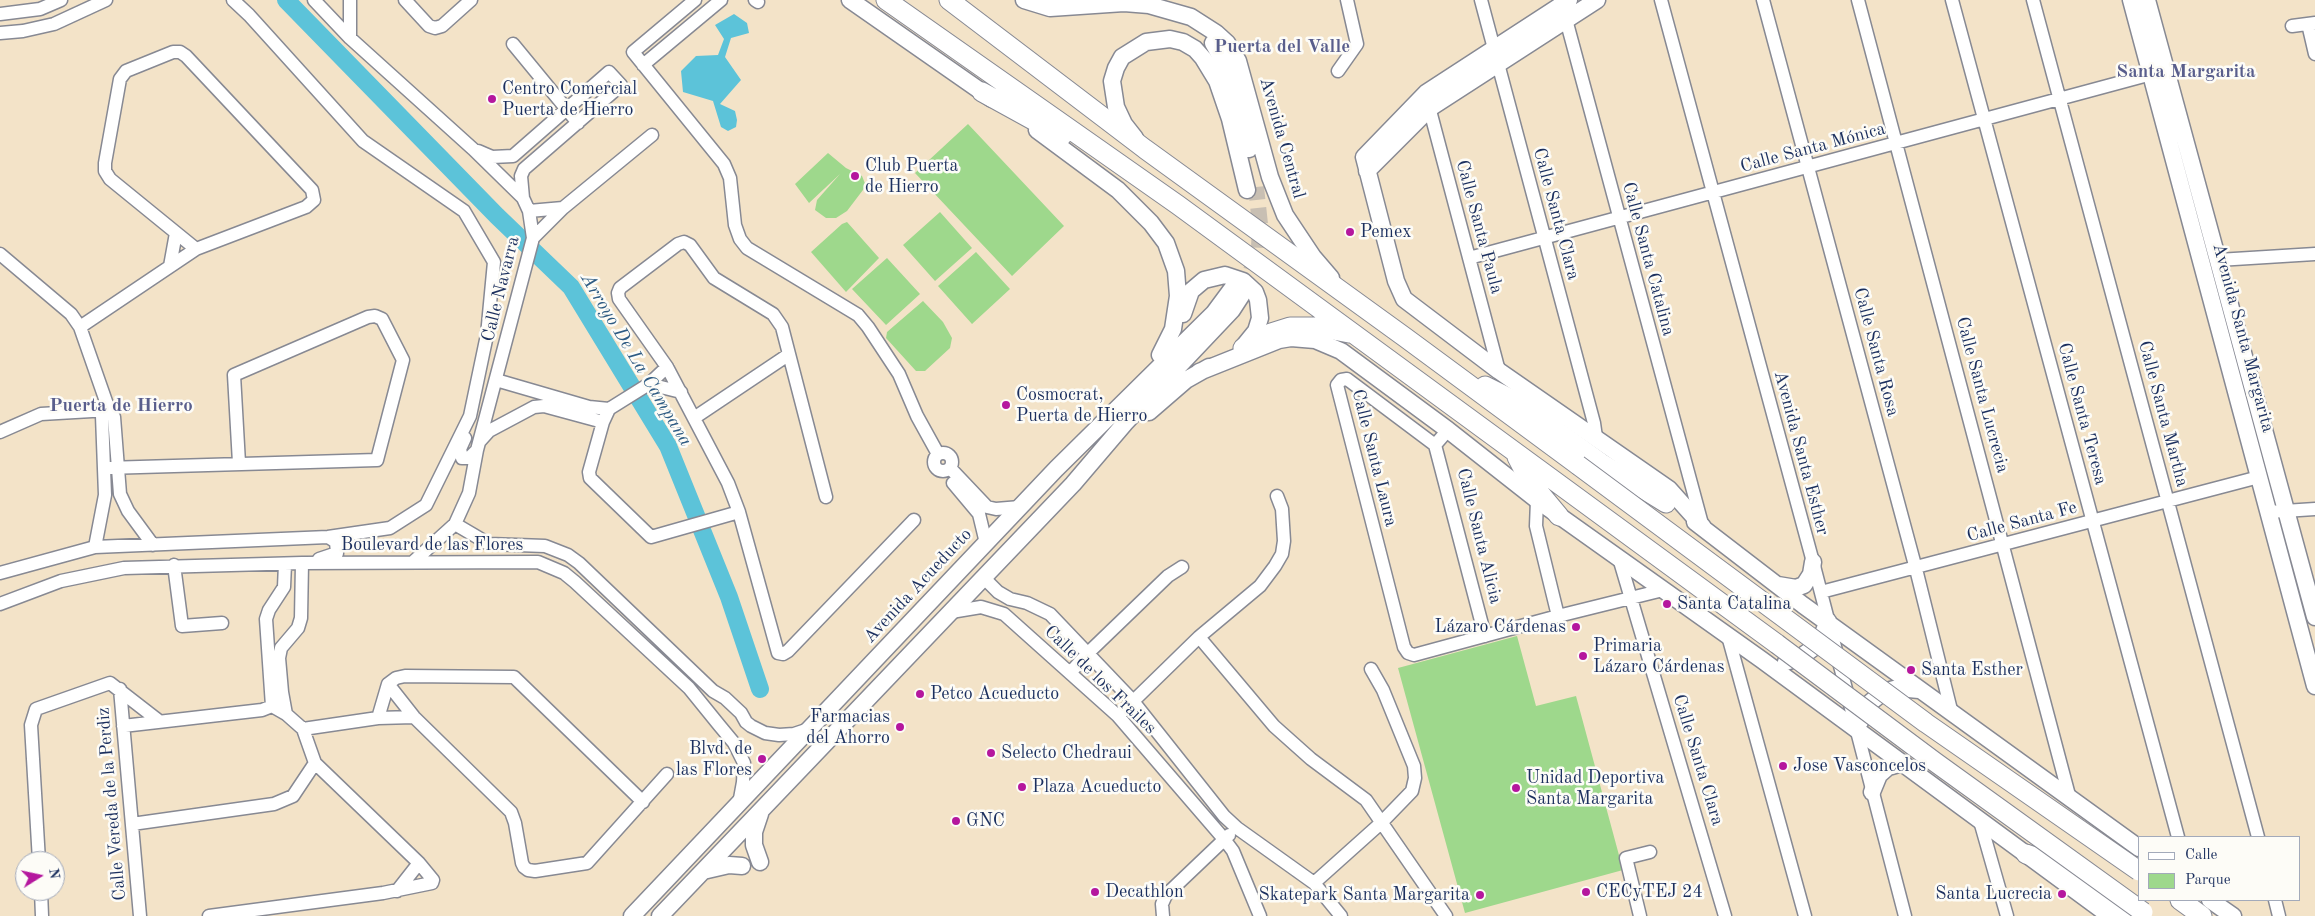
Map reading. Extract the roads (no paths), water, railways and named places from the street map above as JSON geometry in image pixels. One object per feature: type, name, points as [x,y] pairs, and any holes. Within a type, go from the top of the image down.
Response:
[{"type":"highway","points":[[886,0],[1131,172],[1560,485],[2141,915]]},
{"type":"highway","points":[[952,1],[1145,149],[1343,292],[1926,723],[2138,870]]},
{"type":"highway","points":[[982,92],[1131,172]]},
{"type":"highway","points":[[1243,348],[1271,333],[1290,327],[1318,327],[1353,334]]},
{"type":"highway","points":[[1449,370],[1515,401],[1601,463],[1666,502]]},
{"type":"highway","points":[[1516,454],[1529,480],[1559,516]]},
{"type":"highway","points":[[2026,854],[2053,863],[2141,915]]},
{"type":"highway","points":[[2181,901],[2202,916]]},
{"type":"highway","points":[[2194,901],[2212,916]]},
{"type":"main road","points":[[850,0],[1084,163],[1118,190],[1161,235],[1173,260],[1178,296],[1173,329],[1160,355]]},
{"type":"main road","name":"Avenida Central","points":[[1024,0],[1050,8],[1124,3],[1149,4],[1170,10],[1203,24],[1227,43],[1238,62],[1246,84],[1270,178],[1279,203],[1288,221],[1313,257],[1343,292]]},
{"type":"main road","points":[[1597,0],[1565,6],[1496,56],[1428,101],[1365,164],[1398,288],[1404,299],[1499,371],[1669,489],[1703,528]]},
{"type":"main road","name":"Avenida Santa Margarita","points":[[2132,0],[2159,72],[2218,260],[2315,617]]},
{"type":"main road","name":"Avenida Santa Margarita","points":[[2147,0],[2159,72],[2259,477],[2315,686]]},
{"type":"main road","points":[[1145,149],[1124,124],[1116,107],[1112,81],[1116,68],[1122,57],[1146,42],[1170,39],[1183,42],[1195,49],[1203,58],[1217,81],[1251,188],[1232,76],[1217,48],[1206,35],[1170,10]]},
{"type":"main road","points":[[1074,484],[1095,468],[1159,402],[1186,380],[1243,348],[1259,325],[1258,300],[1255,292],[1243,281],[1231,276],[1219,275],[1204,280],[1191,291],[1186,299],[1180,327],[1160,355],[1111,409],[1107,419]]},
{"type":"main road","name":"Avenida Acueducto","points":[[632,916],[1056,469],[1239,289],[1232,310],[1125,423],[1074,484],[660,916]]},
{"type":"main road","points":[[1199,372],[1279,340],[1291,338],[1315,340],[1347,354],[1537,500],[1762,660],[2026,854],[2104,914]]},
{"type":"main road","points":[[1666,502],[1952,714],[2138,847]]},
{"type":"main road","points":[[1777,584],[1796,588],[1804,585],[1811,574],[1813,562]]},
{"type":"main road","points":[[1791,661],[1804,649],[1810,633],[1809,612],[1803,604]]},
{"type":"main road","points":[[1762,660],[1779,662],[1791,661],[1801,657],[1813,648],[1822,636],[1828,621]]},
{"type":"main road","points":[[1858,731],[1862,714],[1871,702],[1883,692],[1906,688],[1921,691]]},
{"type":"main road","points":[[1881,748],[1875,734],[1875,713],[1878,706],[1894,689]]},
{"type":"main road","points":[[1872,792],[1879,775],[1888,767],[1902,763]]},
{"type":"main road","points":[[760,862],[754,845],[754,832],[762,809]]},
{"type":"main road","points":[[703,871],[729,865],[742,866]]},
{"type":"main road","points":[[2211,901],[2233,916]]},
{"type":"street","points":[[0,14],[40,9],[61,0]]},
{"type":"street","points":[[0,33],[23,31],[54,24],[106,0]]},
{"type":"street","name":"Calle Navarra","points":[[233,0],[249,14],[363,140],[464,211],[494,262],[487,335],[470,416],[426,505]]},
{"type":"street","name":"Calle Navarra","points":[[314,0],[350,38],[473,149],[523,198],[529,211],[532,245],[478,447],[469,493],[455,524],[412,562]]},
{"type":"street","points":[[350,0],[350,38]]},
{"type":"street","points":[[405,0],[429,26],[436,28],[442,26],[471,0]]},
{"type":"street","points":[[695,0],[633,52],[724,164],[730,178],[735,224],[740,239],[747,248],[858,315],[899,374],[917,416],[938,454],[945,453],[950,456],[953,462],[947,470],[983,511],[986,543]]},
{"type":"street","points":[[643,65],[720,0]]},
{"type":"street","points":[[1338,71],[1357,44],[1347,0]]},
{"type":"street","name":"Calle Santa Clara","points":[[1481,0],[1594,423],[1596,438]]},
{"type":"street","name":"Avenida Santa Esther","points":[[1661,0],[1813,562],[1906,916]]},
{"type":"street","name":"Calle Santa Rosa","points":[[1763,0],[1916,569],[1952,714]]},
{"type":"street","name":"Calle Santa Lucrecia","points":[[1858,0],[2070,799]]},
{"type":"street","name":"Calle Santa Teresa","points":[[1952,0],[2178,836]]},
{"type":"street","name":"Calle Santa Martha","points":[[2033,0],[2258,836]]},
{"type":"street","name":"Calle Santa Catalina","points":[[1565,6],[1619,219],[1703,528]]},
{"type":"street","points":[[2292,26],[2311,23],[2315,54]]},
{"type":"street","points":[[513,44],[578,123]]},
{"type":"street","points":[[80,327],[196,249],[306,207],[314,200],[315,196],[312,190],[180,52],[173,52],[126,71],[120,79],[104,163],[105,172],[110,179],[196,249]]},
{"type":"street","points":[[473,149],[492,157],[513,156],[609,72],[621,85],[524,169],[521,176],[523,198]]},
{"type":"street","name":"Calle Santa Mónica","points":[[1469,258],[2159,72]]},
{"type":"street","name":"Calle Santa Paula","points":[[1428,101],[1499,371]]},
{"type":"street","points":[[532,245],[563,208],[652,135]]},
{"type":"street","points":[[529,211],[563,208]]},
{"type":"street","points":[[170,266],[176,233]]},
{"type":"street","points":[[826,497],[778,319],[714,278],[690,245],[684,242],[678,244],[620,288],[618,293],[619,299],[667,367],[728,483],[739,512],[778,653],[783,654],[788,651],[914,520]]},
{"type":"street","points":[[0,254],[71,314],[80,327],[109,410],[114,417],[111,468],[94,547]]},
{"type":"street","points":[[2218,260],[2315,254]]},
{"type":"street","points":[[111,468],[377,460],[403,360],[382,319],[375,316],[368,317],[234,375],[239,464]]},
{"type":"street","points":[[487,335],[494,328],[504,328],[499,356],[501,362]]},
{"type":"street","points":[[694,418],[788,354]]},
{"type":"street","points":[[667,367],[645,386],[609,409],[603,422],[589,472],[594,484],[651,537],[739,512]]},
{"type":"street","name":"Calle Santa Laura","points":[[1436,445],[1347,379],[1341,380],[1337,384],[1404,647],[1408,653],[1414,655],[1485,636]]},
{"type":"street","points":[[496,380],[589,406],[609,409]]},
{"type":"street","points":[[645,386],[681,392]]},
{"type":"street","points":[[470,416],[460,449],[461,456],[464,459],[469,458],[489,431],[534,408],[544,406],[603,422]]},
{"type":"street","points":[[0,432],[41,414],[109,410]]},
{"type":"street","points":[[1436,445],[1448,430]]},
{"type":"street","name":"Calle Santa Alicia","points":[[1436,445],[1485,636]]},
{"type":"street","points":[[111,468],[123,502],[153,545]]},
{"type":"street","name":"Calle Santa Fe","points":[[1821,592],[1916,569],[2259,477]]},
{"type":"street","points":[[1118,716],[1132,700],[1199,637],[1260,586],[1282,554],[1284,541],[1282,509],[1277,496]]},
{"type":"street","points":[[1537,500],[1536,526],[1558,616]]},
{"type":"street","name":"Boulevard de las Flores","points":[[0,573],[94,547],[328,537],[390,528],[426,505]]},
{"type":"street","points":[[983,511],[1020,507]]},
{"type":"street","points":[[2287,515],[2315,509]]},
{"type":"street","points":[[2270,516],[2315,516]]},
{"type":"street","name":"Boulevard de las Flores","points":[[455,524],[488,544],[545,546],[568,555],[579,563],[666,646],[738,719],[765,733],[779,735],[794,734],[811,728]]},
{"type":"street","points":[[286,714],[279,658],[282,648],[298,628],[301,618],[304,563],[337,553],[336,542],[328,537]]},
{"type":"street","points":[[256,564],[244,557],[243,548],[246,545],[278,538]]},
{"type":"street","name":"Calle Santa Clara","points":[[1619,558],[1725,916]]},
{"type":"street","name":"Boulevard de las Flores","points":[[0,604],[82,575],[124,568],[174,565],[412,562],[525,562],[551,566],[575,582],[689,688],[741,754],[744,772],[739,804]]},
{"type":"street","points":[[272,706],[266,619],[269,610],[284,587],[285,564]]},
{"type":"street","points":[[174,565],[182,626],[222,623]]},
{"type":"street","points":[[1070,673],[1087,654],[1168,576],[1182,567]]},
{"type":"street","name":"Calle de los Frailes","points":[[984,578],[998,592],[1010,599],[1027,603],[1050,614],[1132,700],[1224,816],[1237,828],[1283,859],[1314,883],[1341,916]]},
{"type":"street","points":[[1485,636],[1663,590]]},
{"type":"street","name":"Calle de los Frailes","points":[[951,612],[981,607],[1004,614],[1118,716],[1233,851],[1260,916]]},
{"type":"street","points":[[1728,636],[1805,916]]},
{"type":"street","points":[[1199,637],[1274,726],[1311,759],[1366,800],[1446,916]]},
{"type":"street","points":[[655,657],[666,646]]},
{"type":"street","points":[[1314,883],[1381,823],[1412,791],[1415,778],[1410,758],[1383,690],[1372,670]]},
{"type":"street","points":[[378,718],[388,684],[396,678],[405,676],[514,677],[643,802]]},
{"type":"street","points":[[38,851],[31,724],[36,709],[110,684],[120,689],[159,721]]},
{"type":"street","points":[[388,684],[414,717],[511,812],[515,823],[522,862],[528,870],[535,871],[587,863],[667,774]]},
{"type":"street","name":"Calle Vereda de la Perdiz","points":[[120,689],[140,916]]},
{"type":"street","points":[[208,916],[397,891],[432,883],[431,875],[315,763],[303,729],[286,714],[272,706]]},
{"type":"street","points":[[123,726],[262,710],[272,706]]},
{"type":"street","points":[[303,729],[378,718],[414,717]]},
{"type":"street","points":[[132,824],[274,804],[294,796],[315,763]]},
{"type":"street","points":[[1980,821],[2006,916]]},
{"type":"street","points":[[1162,916],[1162,904],[1166,894],[1237,828]]},
{"type":"street","points":[[1640,916],[1626,858],[1650,852]]},
{"type":"street","points":[[397,891],[419,863]]},
{"type":"street","points":[[41,901],[42,916]]},
{"type":"street","points":[[2275,901],[2279,916]]},
{"type":"water","points":[[734,14],[747,23],[749,33],[731,38],[725,57],[741,80],[720,104],[735,111],[736,127],[728,131],[721,127],[713,101],[683,92],[681,71],[696,56],[718,55],[724,39],[715,25]]},
{"type":"waterway","name":"Arroyo De La Campana","points":[[286,0],[497,216],[571,287],[668,446],[729,597],[760,689]]},
{"type":"tunnel","points":[[1243,293],[1259,248],[1260,224],[1256,187]]},
{"type":"place","name":"Centro Comercial Puerta de Hierro","points":[[492,99]]},
{"type":"place","name":"Club Puerta de Hierro","points":[[855,176]]},
{"type":"place","name":"Pemex","points":[[1350,232]]},
{"type":"place","name":"Cosmocrat, Puerta de Hierro","points":[[1006,405]]},
{"type":"place","name":"Santa Catalina","points":[[1667,604]]},
{"type":"place","name":"Lázaro Cárdenas","points":[[1576,627]]},
{"type":"place","name":"Primaria Lázaro Cárdenas","points":[[1583,656]]},
{"type":"place","name":"Santa Esther","points":[[1911,670]]},
{"type":"place","name":"Petco Acueducto","points":[[920,694]]},
{"type":"place","name":"Farmacias del Ahorro","points":[[900,727]]},
{"type":"place","name":"Selecto Chedraui","points":[[991,753]]},
{"type":"place","name":"Blvd. de las Flores","points":[[762,759]]},
{"type":"place","name":"Jose Vasconcelos","points":[[1783,766]]},
{"type":"place","name":"Plaza Acueducto","points":[[1022,787]]},
{"type":"place","name":"Unidad Deportiva Santa Margarita","points":[[1516,788]]},
{"type":"place","name":"GNC","points":[[956,821]]},
{"type":"place","name":"Decathlon","points":[[1095,892]]},
{"type":"place","name":"CECyTEJ 24","points":[[1586,892]]},
{"type":"place","name":"Santa Lucrecia","points":[[2062,894]]},
{"type":"place","name":"Skatepark Santa Margarita","points":[[1480,895]]},
{"type":"district","name":"Puerta del Valle","points":[[1282,47]]},
{"type":"district","name":"Santa Margarita","points":[[2186,72]]},
{"type":"district","name":"Puerta de Hierro","points":[[121,406]]}]
